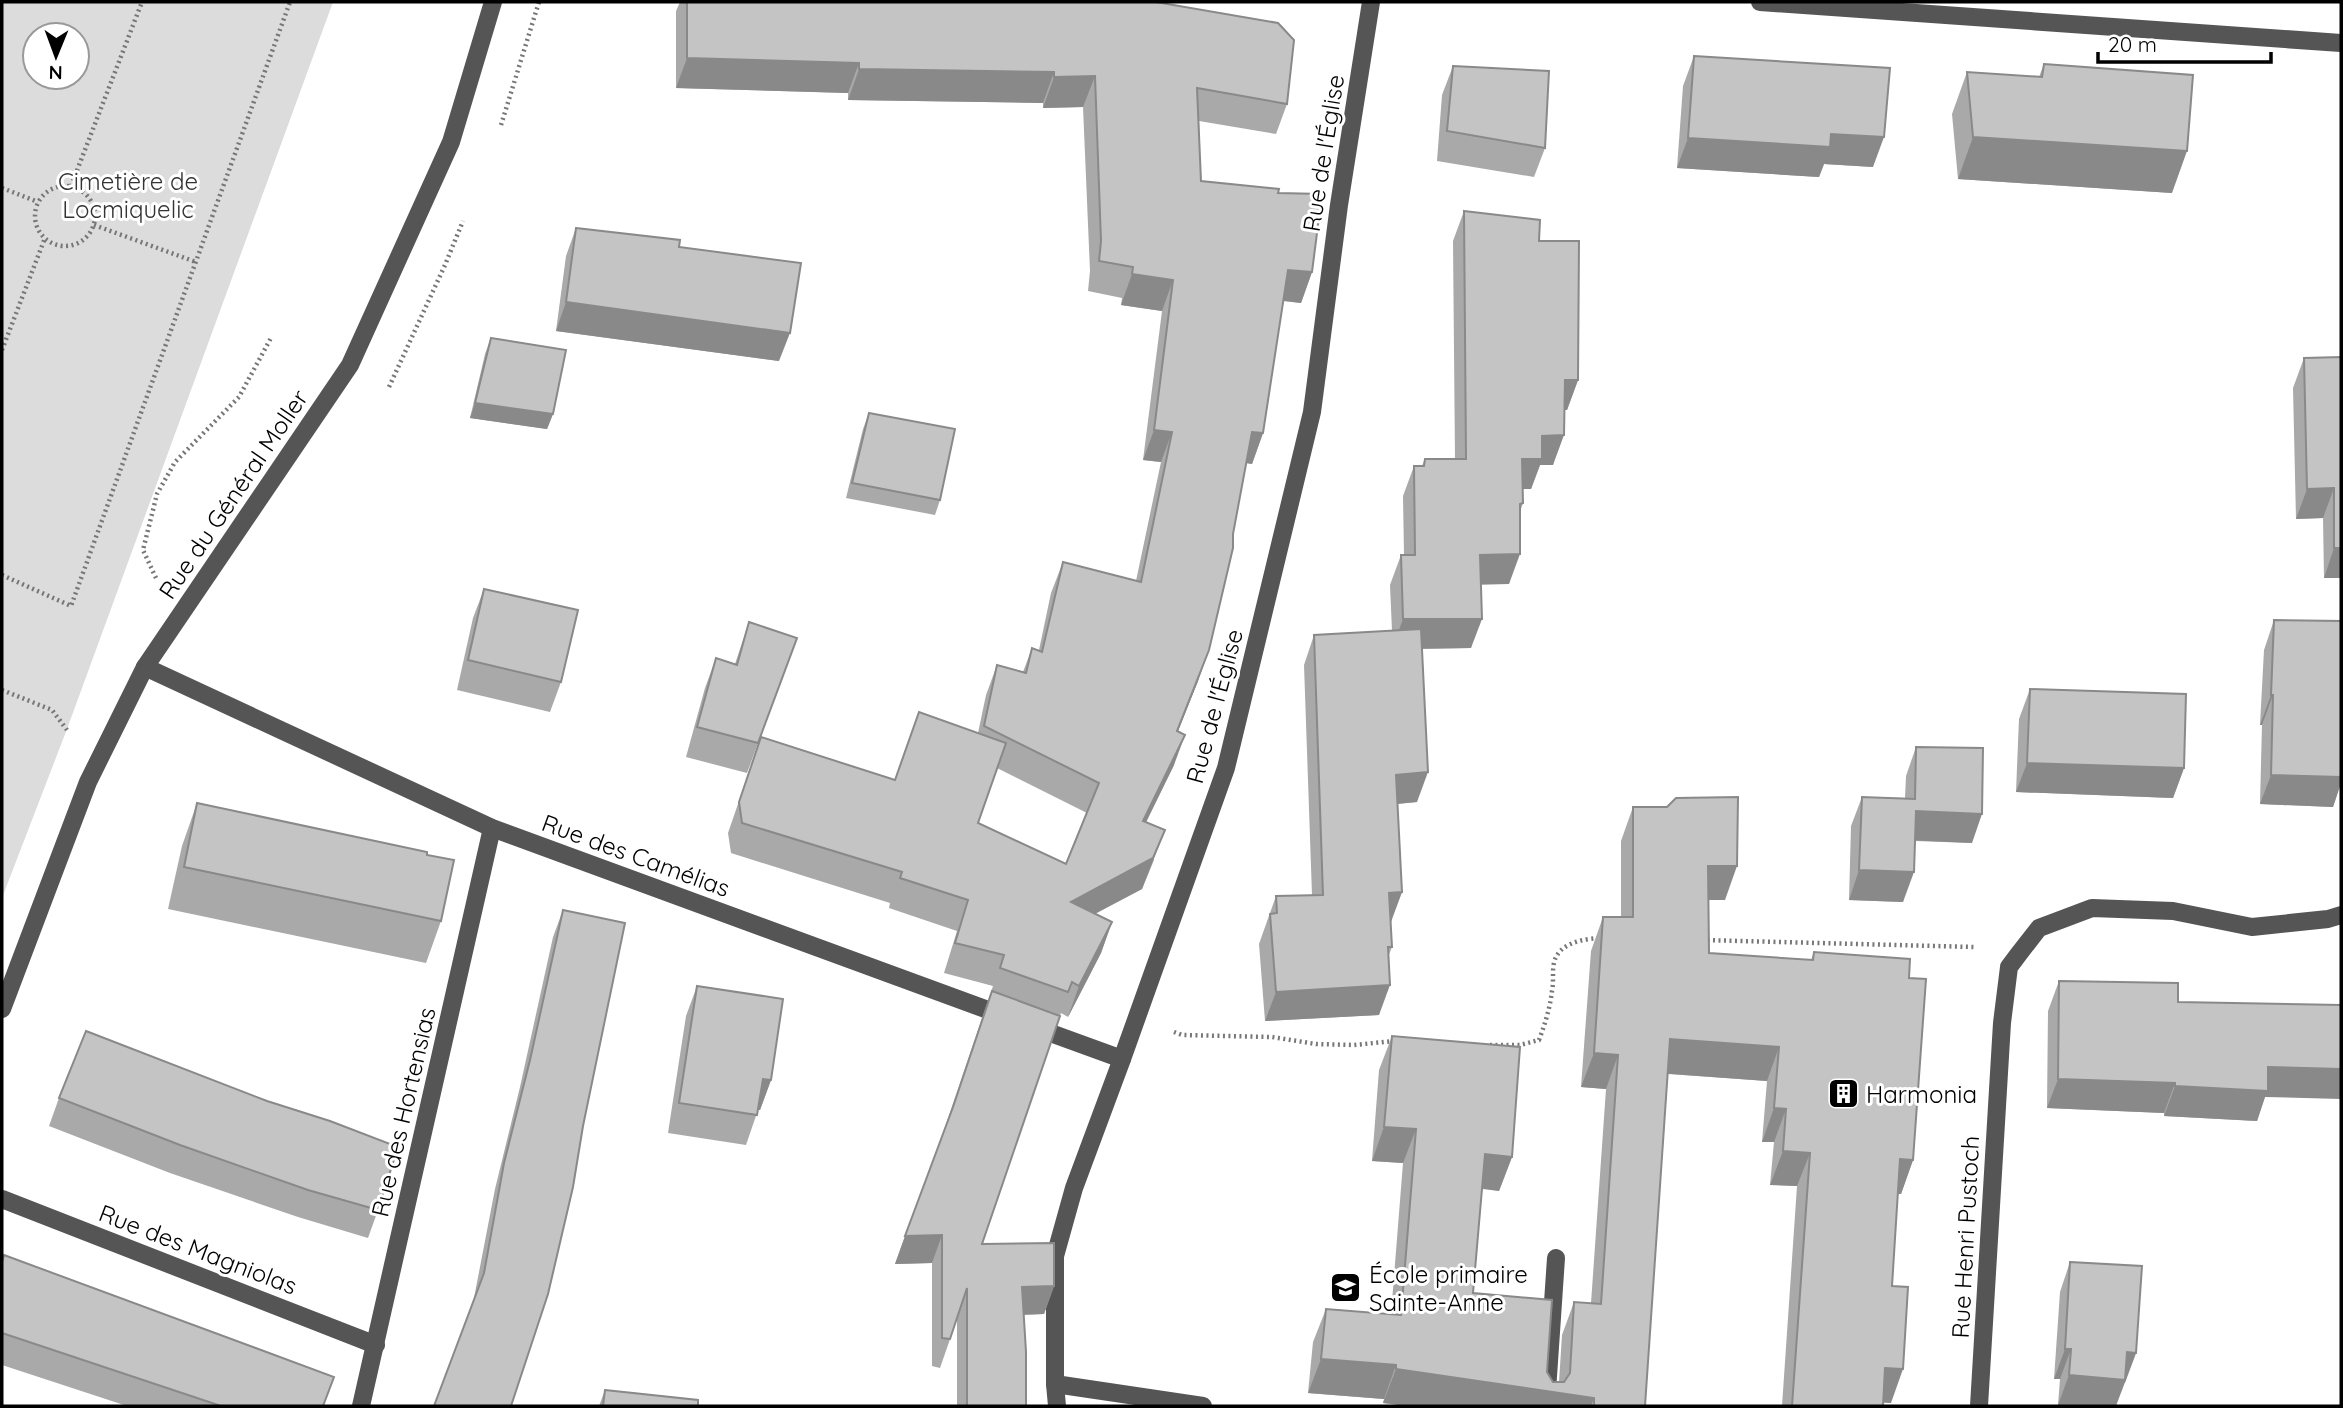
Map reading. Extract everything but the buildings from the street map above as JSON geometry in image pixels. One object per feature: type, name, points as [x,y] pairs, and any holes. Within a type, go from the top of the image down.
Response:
[{"type":"street","name":"Rue du Général Moller","points":[[2,1009],[88,782],[145,667],[350,365],[451,142],[493,2]]},
{"type":"street","name":"Rue de l'Église","points":[[1057,1406],[1055,1256],[1074,1188],[1226,768],[1312,412],[1339,205],[1371,2]]},
{"type":"street","points":[[1760,2],[2341,43]]},
{"type":"street","name":"Rue des Camélias","points":[[145,667],[492,828],[1122,1059]]},
{"type":"street","name":"Rue des Hortensias","points":[[361,1406],[492,828]]},
{"type":"street","name":"Rue Henri Pustoch","points":[[1979,1406],[2003,1023],[2009,968],[2018,955],[2039,928],[2092,908],[2173,911],[2252,927],[2328,919],[2341,915]]},
{"type":"street","name":"Rue des Magniolas","points":[[2,1199],[376,1345]]},
{"type":"street","points":[[1546,1406],[1556,1258]]},
{"type":"street","points":[[1055,1384],[1203,1406]]},
{"type":"path","points":[[71,186],[142,2]]},
{"type":"path","points":[[2,575],[71,606],[290,2]]},
{"type":"path","points":[[71,186],[89,197],[94,205],[94,225],[82,241],[74,245],[53,243],[45,238],[35,222],[38,202],[52,188],[71,186]]},
{"type":"path","points":[[2,188],[38,202]]},
{"type":"path","points":[[94,225],[196,262]]},
{"type":"path","points":[[2,351],[45,238]]},
{"type":"path","points":[[176,621],[143,550],[157,494],[175,462],[239,397],[272,336]]},
{"type":"path","points":[[2,690],[52,710],[67,729],[88,782]]},
{"type":"path","points":[[1478,1044],[1520,1045],[1539,1040],[1547,1020],[1554,961],[1564,949],[1579,940],[1602,938]]},
{"type":"path","points":[[1694,940],[1973,947],[2018,955]]},
{"type":"path","points":[[1137,1018],[1182,1035],[1272,1037],[1316,1044],[1354,1045],[1405,1041]]},
{"type":"green space","name":"Cimetière de Locmiquelic","points":[[2,2],[333,2],[67,729],[2,898]]},
{"type":"place","name":"Harmonia","points":[[1843,1094]]},
{"type":"place","name":"École primaire Sainte-Anne","points":[[1346,1288]]}]
